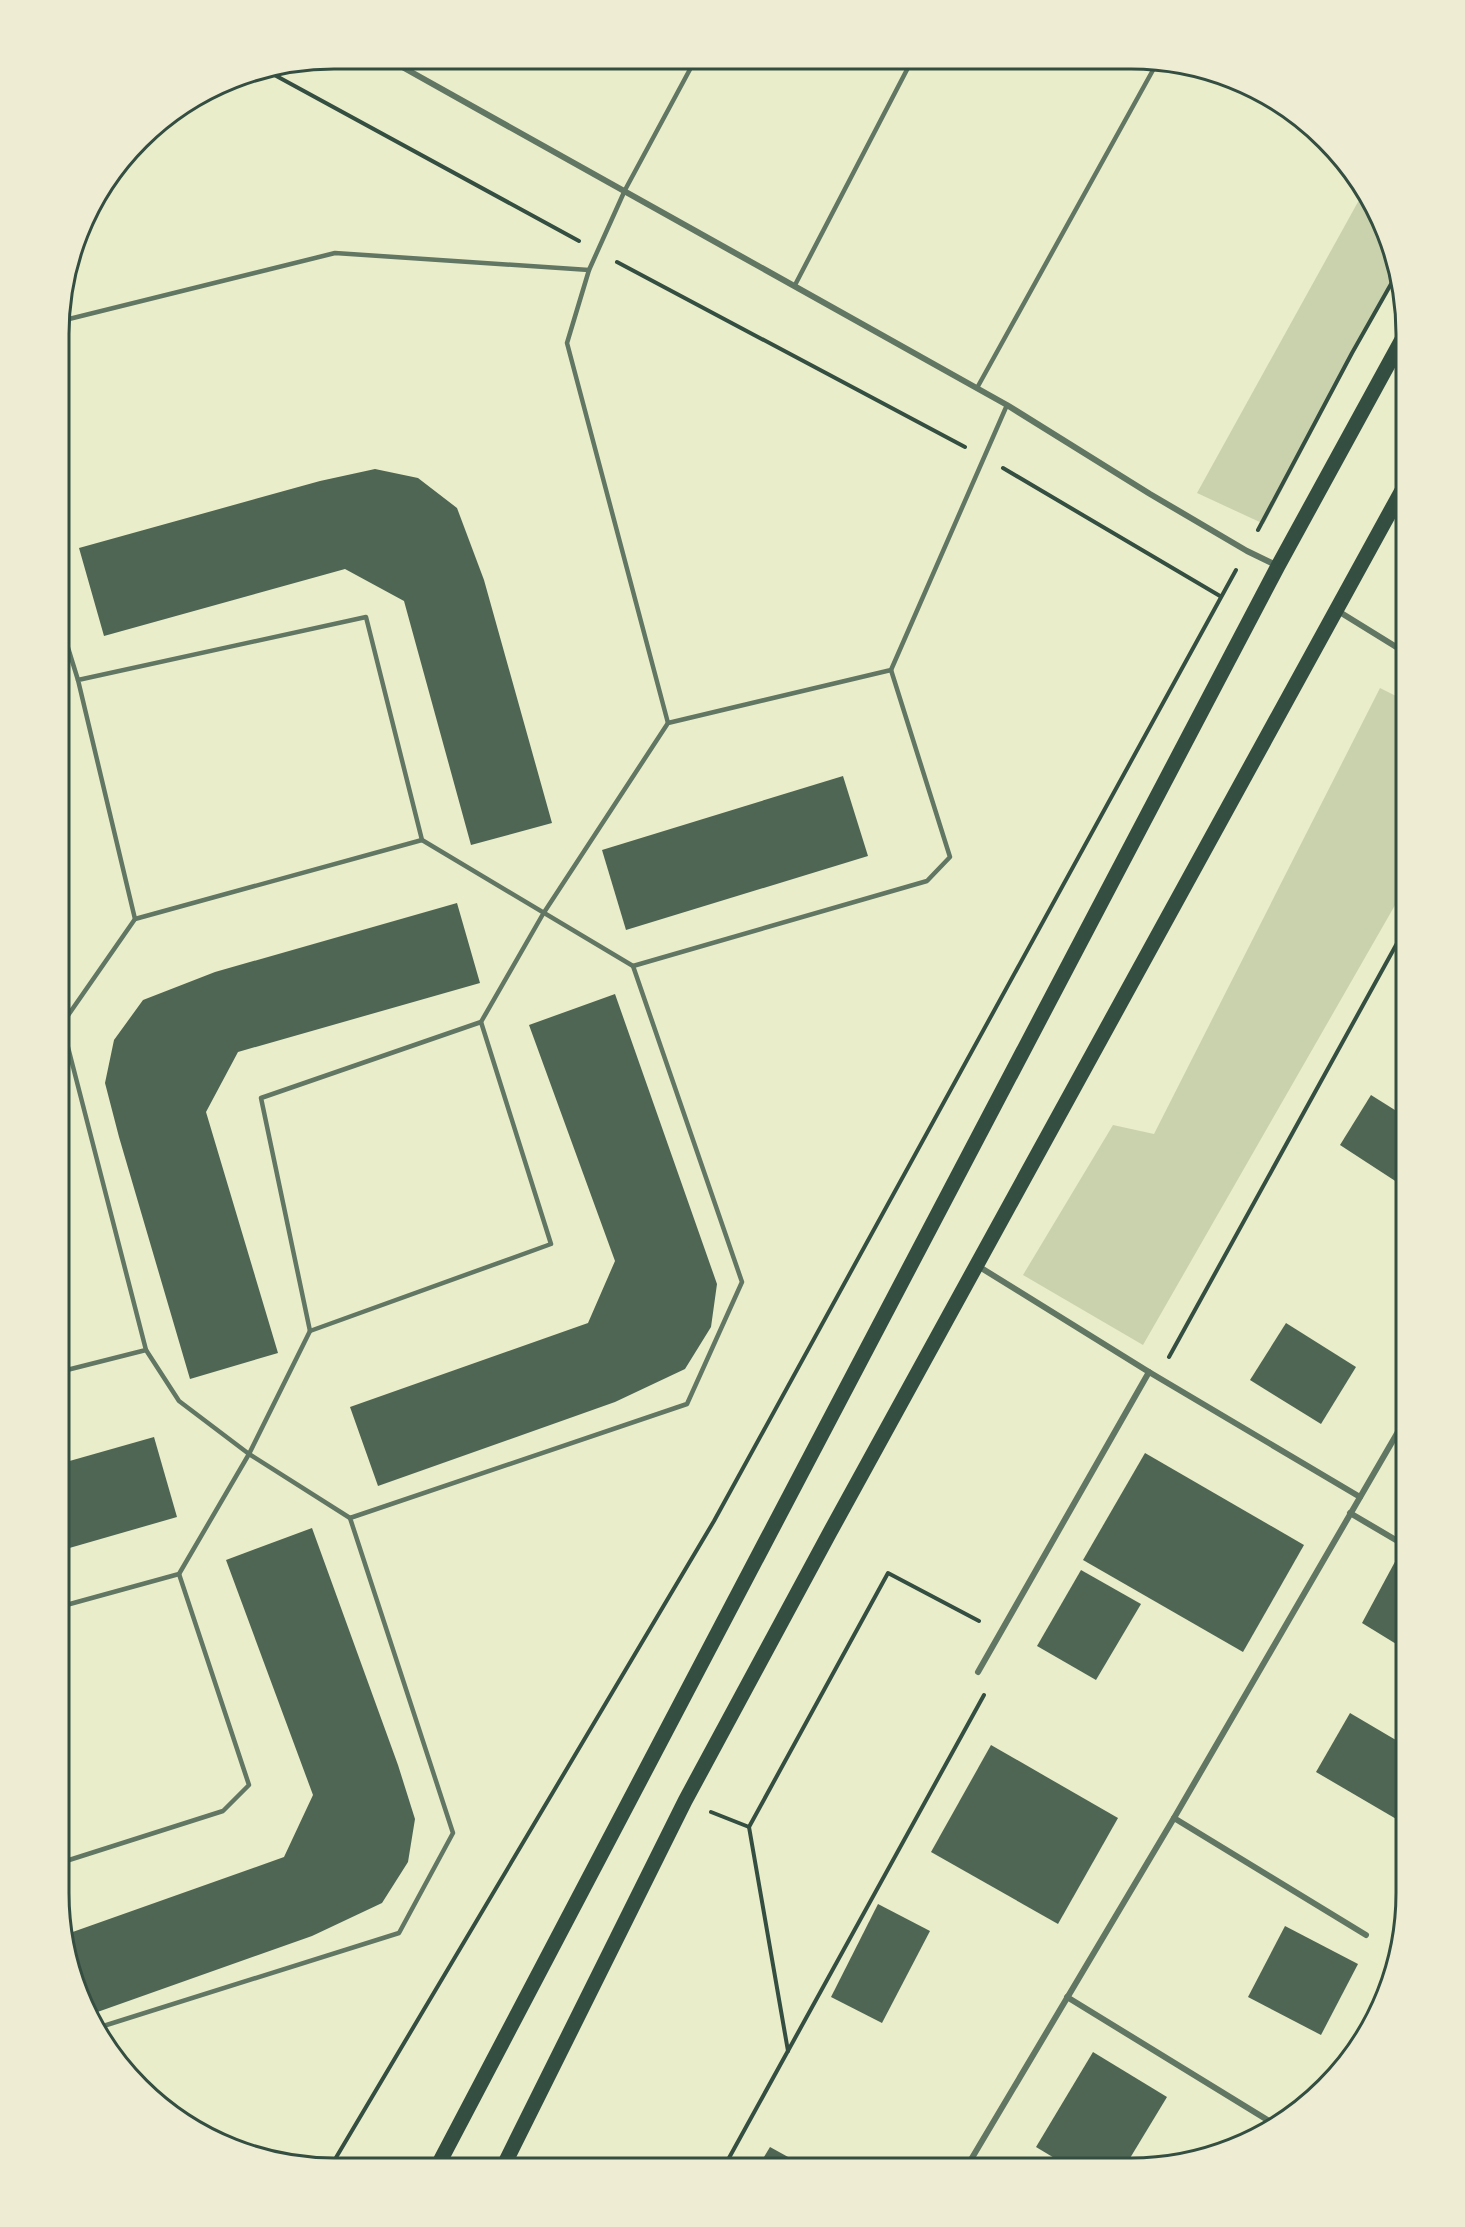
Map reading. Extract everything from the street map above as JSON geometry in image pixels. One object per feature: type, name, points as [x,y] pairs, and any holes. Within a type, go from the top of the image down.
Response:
[{"type":"main road","points":[[442,2158],[1278,566],[1396,350]]},
{"type":"main road","points":[[507,2158],[686,1801],[829,1534],[1396,501]]},
{"type":"main road","points":[[434,2158],[458,2129]]},
{"type":"main road","points":[[514,2158],[520,2133]]},
{"type":"street","points":[[406,69],[1007,405],[1247,551],[1278,566]]},
{"type":"street","points":[[1336,610],[1396,647]]},
{"type":"street","points":[[977,1266],[1149,1372],[1360,1497]]},
{"type":"street","points":[[978,1672],[1149,1372]]},
{"type":"street","points":[[972,2158],[1174,1818],[1396,1436]]},
{"type":"street","points":[[1350,1514],[1396,1540]]},
{"type":"street","points":[[1174,1818],[1366,1935]]},
{"type":"street","points":[[1066,1997],[1267,2120]]},
{"type":"lane","points":[[668,723],[567,343],[597,252],[625,190],[690,69]]},
{"type":"lane","points":[[795,285],[907,69]]},
{"type":"lane","points":[[977,388],[1153,70]]},
{"type":"lane","points":[[70,319],[335,253],[590,270]]},
{"type":"lane","points":[[633,966],[927,881],[950,857],[891,670],[1007,405]]},
{"type":"lane","points":[[78,680],[366,617],[422,840],[633,966],[742,1282],[687,1404],[350,1518]]},
{"type":"lane","points":[[69,651],[78,680],[135,919]]},
{"type":"lane","points":[[69,1604],[179,1574],[249,1454],[310,1332],[261,1098],[481,1022],[543,914],[668,723],[891,670]]},
{"type":"lane","points":[[69,1013],[135,919],[422,840]]},
{"type":"lane","points":[[310,1332],[551,1244],[481,1022]]},
{"type":"lane","points":[[69,1050],[146,1350],[179,1401],[249,1454],[350,1518],[453,1833],[399,1933],[105,2025]]},
{"type":"lane","points":[[69,1369],[146,1350]]},
{"type":"lane","points":[[69,1860],[223,1811],[249,1785],[179,1574]]},
{"type":"path","points":[[276,76],[597,252],[985,457],[1220,596]]},
{"type":"path","points":[[336,2158],[714,1521],[1220,596],[1247,551],[1391,284]]},
{"type":"path","points":[[788,2052],[749,1827],[888,1573],[1001,1633]]},
{"type":"path","points":[[686,1801],[749,1827]]},
{"type":"green space","points":[[1359,200],[1376,233],[1391,283],[1264,524],[1197,493]]},
{"type":"green space","points":[[1380,688],[1396,696],[1396,903],[1143,1345],[1023,1275],[1113,1125],[1154,1134]]},
{"type":"building","points":[[375,469],[418,478],[457,508],[484,580],[552,823],[471,845],[404,601],[345,569],[104,636],[79,548],[320,481]]},
{"type":"building","points":[[843,776],[868,856],[626,930],[602,850]]},
{"type":"building","points":[[457,903],[480,983],[238,1052],[206,1112],[278,1353],[190,1379],[105,1083],[114,1040],[143,1000],[215,972]]},
{"type":"building","points":[[615,994],[717,1284],[711,1327],[685,1369],[615,1402],[378,1486],[350,1407],[588,1323],[615,1261],[529,1025]]},
{"type":"building","points":[[1371,1095],[1396,1111],[1396,1181],[1340,1145]]},
{"type":"building","points":[[1286,1323],[1356,1367],[1321,1424],[1250,1380]]},
{"type":"building","points":[[154,1437],[177,1517],[69,1548],[69,1461]]},
{"type":"building","points":[[1145,1453],[1304,1545],[1243,1652],[1083,1560]]},
{"type":"building","points":[[312,1528],[398,1765],[415,1819],[408,1862],[382,1903],[312,1936],[97,2012],[83,1978],[72,1932],[284,1857],[313,1795],[226,1560]]},
{"type":"building","points":[[1396,1560],[1396,1644],[1362,1623]]},
{"type":"building","points":[[1081,1570],[1141,1604],[1096,1680],[1037,1646]]},
{"type":"building","points":[[1350,1713],[1396,1740],[1396,1819],[1316,1772]]},
{"type":"building","points":[[991,1745],[1118,1818],[1058,1924],[931,1852]]},
{"type":"building","points":[[878,1904],[930,1931],[882,2023],[831,1997]]},
{"type":"building","points":[[1285,1926],[1358,1964],[1321,2035],[1248,1997]]},
{"type":"building","points":[[1093,2052],[1167,2097],[1130,2158],[1054,2158],[1036,2147]]},
{"type":"building","points":[[770,2147],[790,2158],[763,2158]]}]
